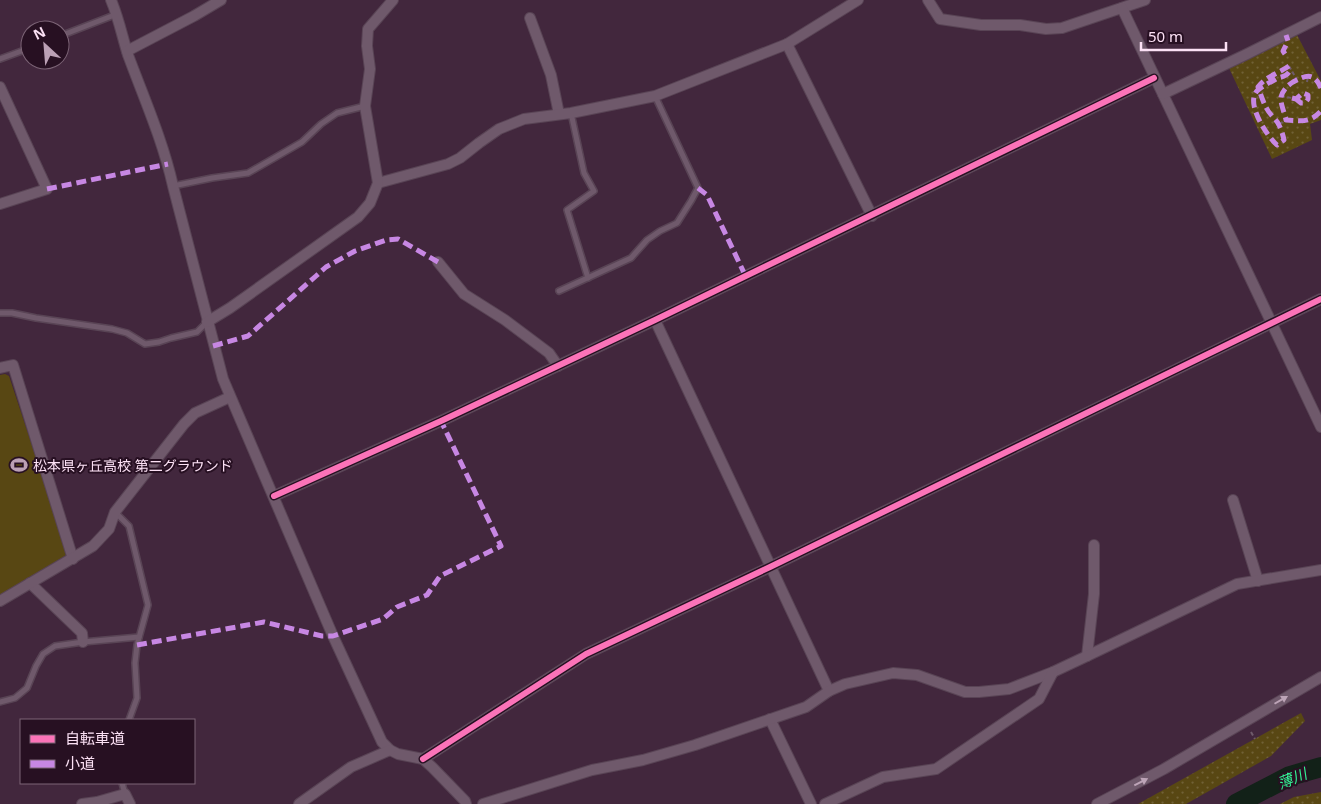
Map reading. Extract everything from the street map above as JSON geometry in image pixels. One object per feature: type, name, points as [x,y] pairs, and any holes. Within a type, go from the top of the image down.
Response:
[{"type":"street","points":[[111,0],[117,14],[127,51],[168,164],[222,379],[341,654],[382,742],[390,750],[398,754],[422,759],[432,766],[466,804]]},
{"type":"street","points":[[127,51],[221,0]]},
{"type":"street","points":[[207,322],[230,308],[358,217],[370,203],[378,183],[365,106],[370,69],[367,46],[368,29],[393,0]]},
{"type":"street","points":[[378,183],[448,164],[460,158],[479,142],[499,129],[524,119],[571,113],[654,96],[787,44],[858,0]]},
{"type":"street","points":[[928,0],[940,19],[980,25],[1020,25],[1046,30],[1062,28],[1146,0]]},
{"type":"street","points":[[1122,8],[1321,426]]},
{"type":"street","points":[[1163,94],[1321,17]]},
{"type":"street","points":[[530,18],[551,75],[559,114]]},
{"type":"street","points":[[787,44],[872,216]]},
{"type":"street","points":[[274,496],[441,421],[655,320],[1154,78]]},
{"type":"street","points":[[0,87],[47,190],[0,204]]},
{"type":"street","points":[[438,262],[464,294],[505,320],[549,353],[558,366]]},
{"type":"street","points":[[422,759],[586,654],[770,567],[1321,299]]},
{"type":"street","points":[[655,320],[829,691]]},
{"type":"street","points":[[0,368],[13,365],[73,559]]},
{"type":"street","points":[[0,601],[92,546],[109,529],[115,512],[184,424],[195,413],[230,397]]},
{"type":"street","points":[[1234,500],[1258,581]]},
{"type":"street","points":[[1087,656],[1094,594],[1094,545]]},
{"type":"street","points":[[483,804],[592,770],[643,760],[695,745],[806,707],[829,691],[845,684],[893,673],[917,675],[965,692],[1009,689],[1053,672],[1237,584],[1321,570]]},
{"type":"street","points":[[30,583],[82,633],[83,642]]},
{"type":"street","points":[[825,804],[883,777],[936,769],[1039,699],[1053,672]]},
{"type":"street","points":[[1097,804],[1164,769],[1321,677]]},
{"type":"street","points":[[770,719],[811,804]]},
{"type":"street","points":[[299,804],[351,767],[390,750]]},
{"type":"street","points":[[82,804],[125,794],[130,804]]},
{"type":"lane","points":[[70,32],[117,14]]},
{"type":"lane","points":[[0,59],[20,52]]},
{"type":"lane","points":[[559,290],[631,258],[647,240],[677,223],[698,188],[654,96]]},
{"type":"lane","points":[[173,186],[248,173],[302,142],[321,124],[338,113],[365,106]]},
{"type":"lane","points":[[571,113],[584,173],[594,191],[567,210],[588,278]]},
{"type":"lane","points":[[0,313],[12,313],[112,329],[127,333],[145,344],[197,332],[207,322]]},
{"type":"lane","points":[[115,512],[129,526],[148,605],[139,637],[135,663],[137,698],[128,719]]},
{"type":"lane","points":[[0,702],[15,698],[27,688],[43,654],[55,646],[139,637]]},
{"type":"lane","points":[[122,784],[125,794]]},
{"type":"path","points":[[1289,66],[1297,80]]},
{"type":"path","points":[[1307,82],[1308,76]]},
{"type":"path","points":[[1281,96],[1292,98]]},
{"type":"path","points":[[1279,124],[1286,120]]},
{"type":"path","points":[[1250,730],[1255,739]]},
{"type":"shaded area","points":[[1296,33],[1321,81],[1321,120],[1310,124],[1312,140],[1272,159],[1228,66]]},
{"type":"shaded area","name":"松本県ヶ丘高校 第二グラウンド","points":[[5,374],[9,376],[68,554],[0,597],[0,375]]},
{"type":"shaded area","points":[[1301,713],[1305,721],[1271,756],[1186,804],[1138,804]]},
{"type":"shaded area","points":[[1321,792],[1321,804],[1280,804],[1294,797]]},
{"type":"waterway","name":"薄川","points":[[1236,804],[1290,776],[1321,767]]},
{"type":"marked path","points":[[1285,54],[1283,51],[1288,41],[1286,35]]},
{"type":"marked path","points":[[1289,66],[1268,78],[1258,87],[1259,90],[1261,96],[1266,106],[1282,132],[1284,140],[1277,145],[1258,119],[1254,95],[1258,90],[1260,88],[1285,76],[1291,70]]},
{"type":"marked path","points":[[1321,88],[1315,79],[1309,76],[1293,82],[1287,87],[1281,97],[1286,120],[1301,121],[1313,118],[1321,111]]},
{"type":"marked path","points":[[1292,98],[1296,99],[1303,93],[1308,95],[1305,103],[1301,103],[1296,99]]},
{"type":"marked path","points":[[47,189],[168,164]]},
{"type":"marked path","points":[[698,188],[707,195],[746,277]]},
{"type":"marked path","points":[[213,346],[248,336],[326,267],[355,251],[386,240],[398,239],[438,262]]},
{"type":"marked path","points":[[137,645],[264,622],[322,636],[333,636],[383,619],[397,607],[427,595],[440,576],[501,546],[441,421]]},
{"type":"cycle path","points":[[274,496],[441,421],[655,320],[1154,78]]},
{"type":"cycle path","points":[[423,759],[586,654],[770,567],[1321,299]]},
{"type":"place","name":"松本県ヶ丘高校 第二グラウンド","points":[[19,465]]}]
